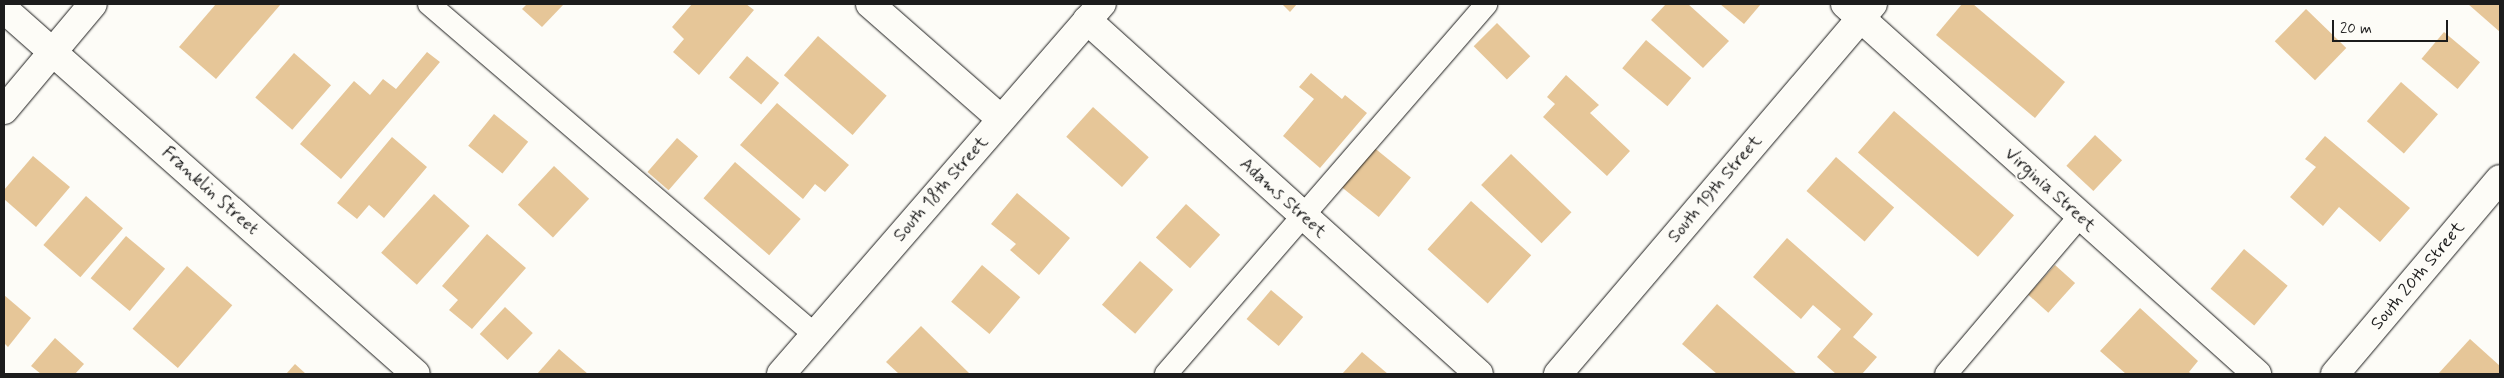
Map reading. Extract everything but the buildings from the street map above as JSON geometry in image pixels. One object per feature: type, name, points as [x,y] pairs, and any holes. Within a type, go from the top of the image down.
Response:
[{"type":"street","points":[[4,110],[93,4]]},
{"type":"street","points":[[870,4],[1001,119]]},
{"type":"street","name":"Virginia Street","points":[[1860,8],[2079,217],[2257,374]]},
{"type":"street","name":"South 19th Street","points":[[1558,374],[1860,8]]},
{"type":"street","name":"Franklin Street","points":[[4,9],[416,374]]},
{"type":"street","name":"South 18th Street","points":[[781,374],[1095,12]]},
{"type":"street","name":"Adams Street","points":[[1095,12],[1301,215],[1479,374]]},
{"type":"street","name":"South 20th Street","points":[[2335,374],[2500,178]]},
{"type":"lane","points":[[429,4],[814,334]]},
{"type":"lane","points":[[1166,374],[1301,215],[1486,4]]},
{"type":"lane","points":[[1946,374],[2079,217]]}]
